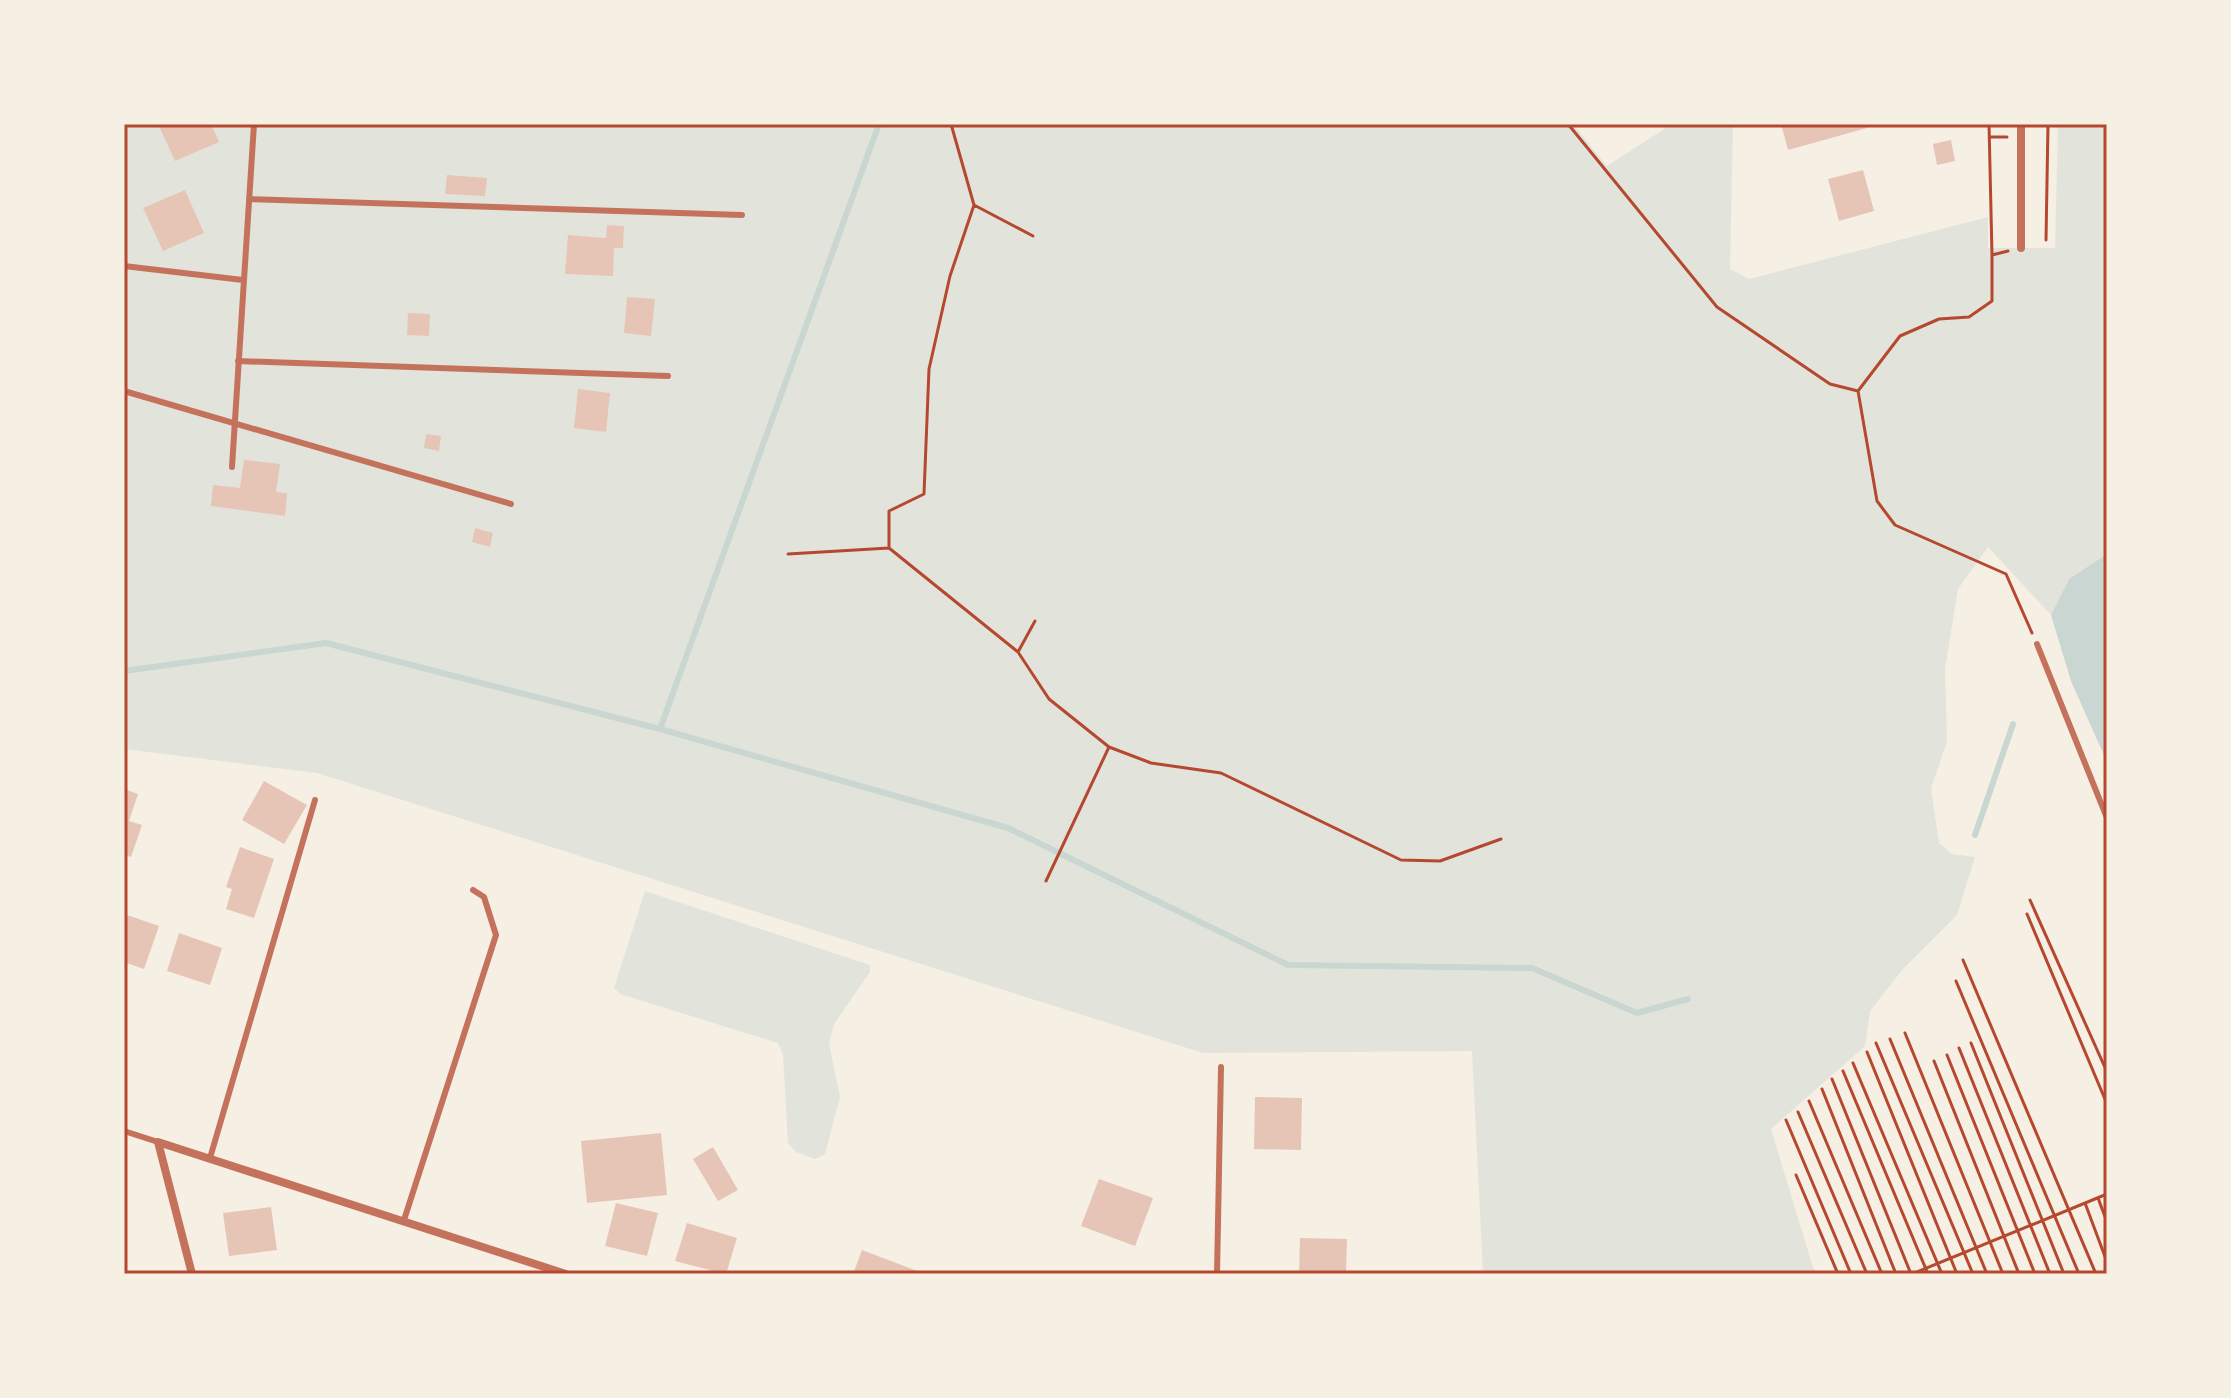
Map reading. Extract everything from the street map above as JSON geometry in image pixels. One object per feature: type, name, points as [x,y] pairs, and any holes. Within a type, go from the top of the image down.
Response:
[{"type":"street","points":[[2020,126],[2021,248]]},
{"type":"street","points":[[158,1142],[566,1274]]},
{"type":"street","points":[[158,1142],[192,1274]]},
{"type":"lane","points":[[232,467],[254,124]]},
{"type":"lane","points":[[249,199],[742,215]]},
{"type":"lane","points":[[124,266],[243,280]]},
{"type":"lane","points":[[238,361],[668,376]]},
{"type":"lane","points":[[124,391],[511,504]]},
{"type":"lane","points":[[2037,644],[2107,818]]},
{"type":"lane","points":[[210,1158],[315,800]]},
{"type":"lane","points":[[404,1220],[496,935],[484,897],[473,890]]},
{"type":"lane","points":[[1217,1274],[1221,1067]]},
{"type":"lane","points":[[124,1131],[158,1142]]},
{"type":"path","points":[[889,548],[889,511],[924,494],[929,369],[950,276],[974,205],[951,124]]},
{"type":"path","points":[[1568,124],[1717,307],[1830,384],[1858,391]]},
{"type":"path","points":[[1989,124],[1992,301],[1969,317],[1939,319],[1900,336],[1858,391],[1877,501],[1895,525],[2006,574],[2037,644]]},
{"type":"path","points":[[2046,240],[2048,124]]},
{"type":"path","points":[[974,205],[1033,236]]},
{"type":"path","points":[[1992,255],[2021,248]]},
{"type":"path","points":[[788,554],[889,548],[1018,652],[1049,699],[1109,747],[1151,763],[1221,773],[1401,860],[1440,861],[1501,839]]},
{"type":"path","points":[[1018,652],[1035,621]]},
{"type":"path","points":[[1046,881],[1109,747]]},
{"type":"path","points":[[2030,900],[2107,1072]]},
{"type":"path","points":[[2027,914],[2107,1104]]},
{"type":"path","points":[[1963,960],[2096,1274]]},
{"type":"path","points":[[1956,981],[2079,1274]]},
{"type":"path","points":[[1905,1033],[2003,1274]]},
{"type":"path","points":[[1890,1039],[1987,1274]]},
{"type":"path","points":[[1876,1043],[1973,1274]]},
{"type":"path","points":[[1971,1043],[2064,1274]]},
{"type":"path","points":[[1959,1048],[2050,1274]]},
{"type":"path","points":[[1867,1052],[1957,1274]]},
{"type":"path","points":[[1947,1055],[2035,1274]]},
{"type":"path","points":[[1934,1061],[2019,1274]]},
{"type":"path","points":[[1853,1063],[1942,1274]]},
{"type":"path","points":[[1843,1071],[1928,1274]]},
{"type":"path","points":[[1832,1079],[1912,1274],[2107,1194]]},
{"type":"path","points":[[1822,1089],[1896,1274]]},
{"type":"path","points":[[1809,1101],[1882,1274]]},
{"type":"path","points":[[1798,1112],[1867,1274]]},
{"type":"path","points":[[1786,1120],[1851,1274]]},
{"type":"path","points":[[1796,1175],[1838,1274]]},
{"type":"path","points":[[2098,1198],[2107,1222]]},
{"type":"path","points":[[2085,1203],[2107,1262]]},
{"type":"shaded area","points":[[124,124],[1573,124],[1607,166],[1672,124],[1733,124],[1730,269],[1749,279],[1988,217],[1988,248],[2055,248],[2058,124],[2107,124],[2107,554],[2069,579],[2051,615],[1988,547],[1958,589],[1945,669],[1947,742],[1931,788],[1939,843],[1952,854],[1975,857],[1957,915],[1903,969],[1870,1011],[1865,1046],[1771,1129],[1815,1274],[1483,1274],[1472,1051],[1203,1053],[317,773],[124,749]]},
{"type":"shaded area","points":[[2107,554],[2107,762],[2071,681],[2051,615],[2069,579]]},
{"type":"shaded area","points":[[645,891],[870,965],[870,972],[834,1024],[829,1043],[840,1097],[825,1154],[815,1159],[796,1152],[788,1143],[783,1055],[778,1043],[620,994],[614,988]]},
{"type":"building","points":[[158,124],[211,124],[219,142],[175,161]]},
{"type":"building","points":[[1781,124],[1865,124],[1867,128],[1788,150]]},
{"type":"building","points":[[1951,140],[1955,161],[1937,165],[1933,144]]},
{"type":"building","points":[[1863,170],[1874,211],[1839,221],[1828,179]]},
{"type":"building","points":[[447,175],[487,178],[485,196],[445,194]]},
{"type":"building","points":[[185,190],[204,233],[163,251],[143,208]]},
{"type":"building","points":[[607,225],[624,226],[623,248],[614,248],[613,276],[565,274],[568,235],[606,238]]},
{"type":"building","points":[[627,297],[655,299],[651,336],[624,333]]},
{"type":"building","points":[[408,313],[430,314],[429,336],[407,335]]},
{"type":"building","points":[[578,389],[610,393],[606,432],[574,428]]},
{"type":"building","points":[[426,434],[441,436],[439,451],[424,448]]},
{"type":"building","points":[[244,460],[280,464],[276,492],[287,493],[285,516],[211,506],[213,485],[240,488]]},
{"type":"building","points":[[475,528],[493,533],[490,547],[472,542]]},
{"type":"building","points":[[264,781],[307,805],[284,844],[242,820]]},
{"type":"building","points":[[124,789],[138,794],[129,821],[142,825],[131,857],[124,854]]},
{"type":"building","points":[[240,847],[274,859],[254,918],[226,909],[232,889],[226,887]]},
{"type":"building","points":[[124,914],[159,926],[144,969],[124,962]]},
{"type":"building","points":[[179,933],[222,948],[210,985],[167,971]]},
{"type":"building","points":[[1255,1097],[1302,1098],[1301,1150],[1254,1149]]},
{"type":"building","points":[[661,1133],[667,1195],[587,1203],[581,1141]]},
{"type":"building","points":[[713,1147],[738,1190],[718,1201],[693,1159]]},
{"type":"building","points":[[1099,1179],[1153,1198],[1135,1246],[1081,1226]]},
{"type":"building","points":[[616,1203],[658,1213],[647,1256],[605,1246]]},
{"type":"building","points":[[271,1207],[277,1250],[229,1256],[223,1213]]},
{"type":"building","points":[[687,1223],[737,1238],[726,1274],[675,1261]]},
{"type":"building","points":[[1300,1238],[1347,1239],[1346,1274],[1299,1274]]},
{"type":"building","points":[[862,1250],[925,1274],[853,1274]]},
{"type":"waterway","points":[[660,729],[879,124]]},
{"type":"waterway","points":[[124,671],[326,643],[660,729],[1008,828],[1288,965],[1532,968],[1637,1013],[1688,999]]},
{"type":"waterway","points":[[1975,835],[2013,724]]}]
